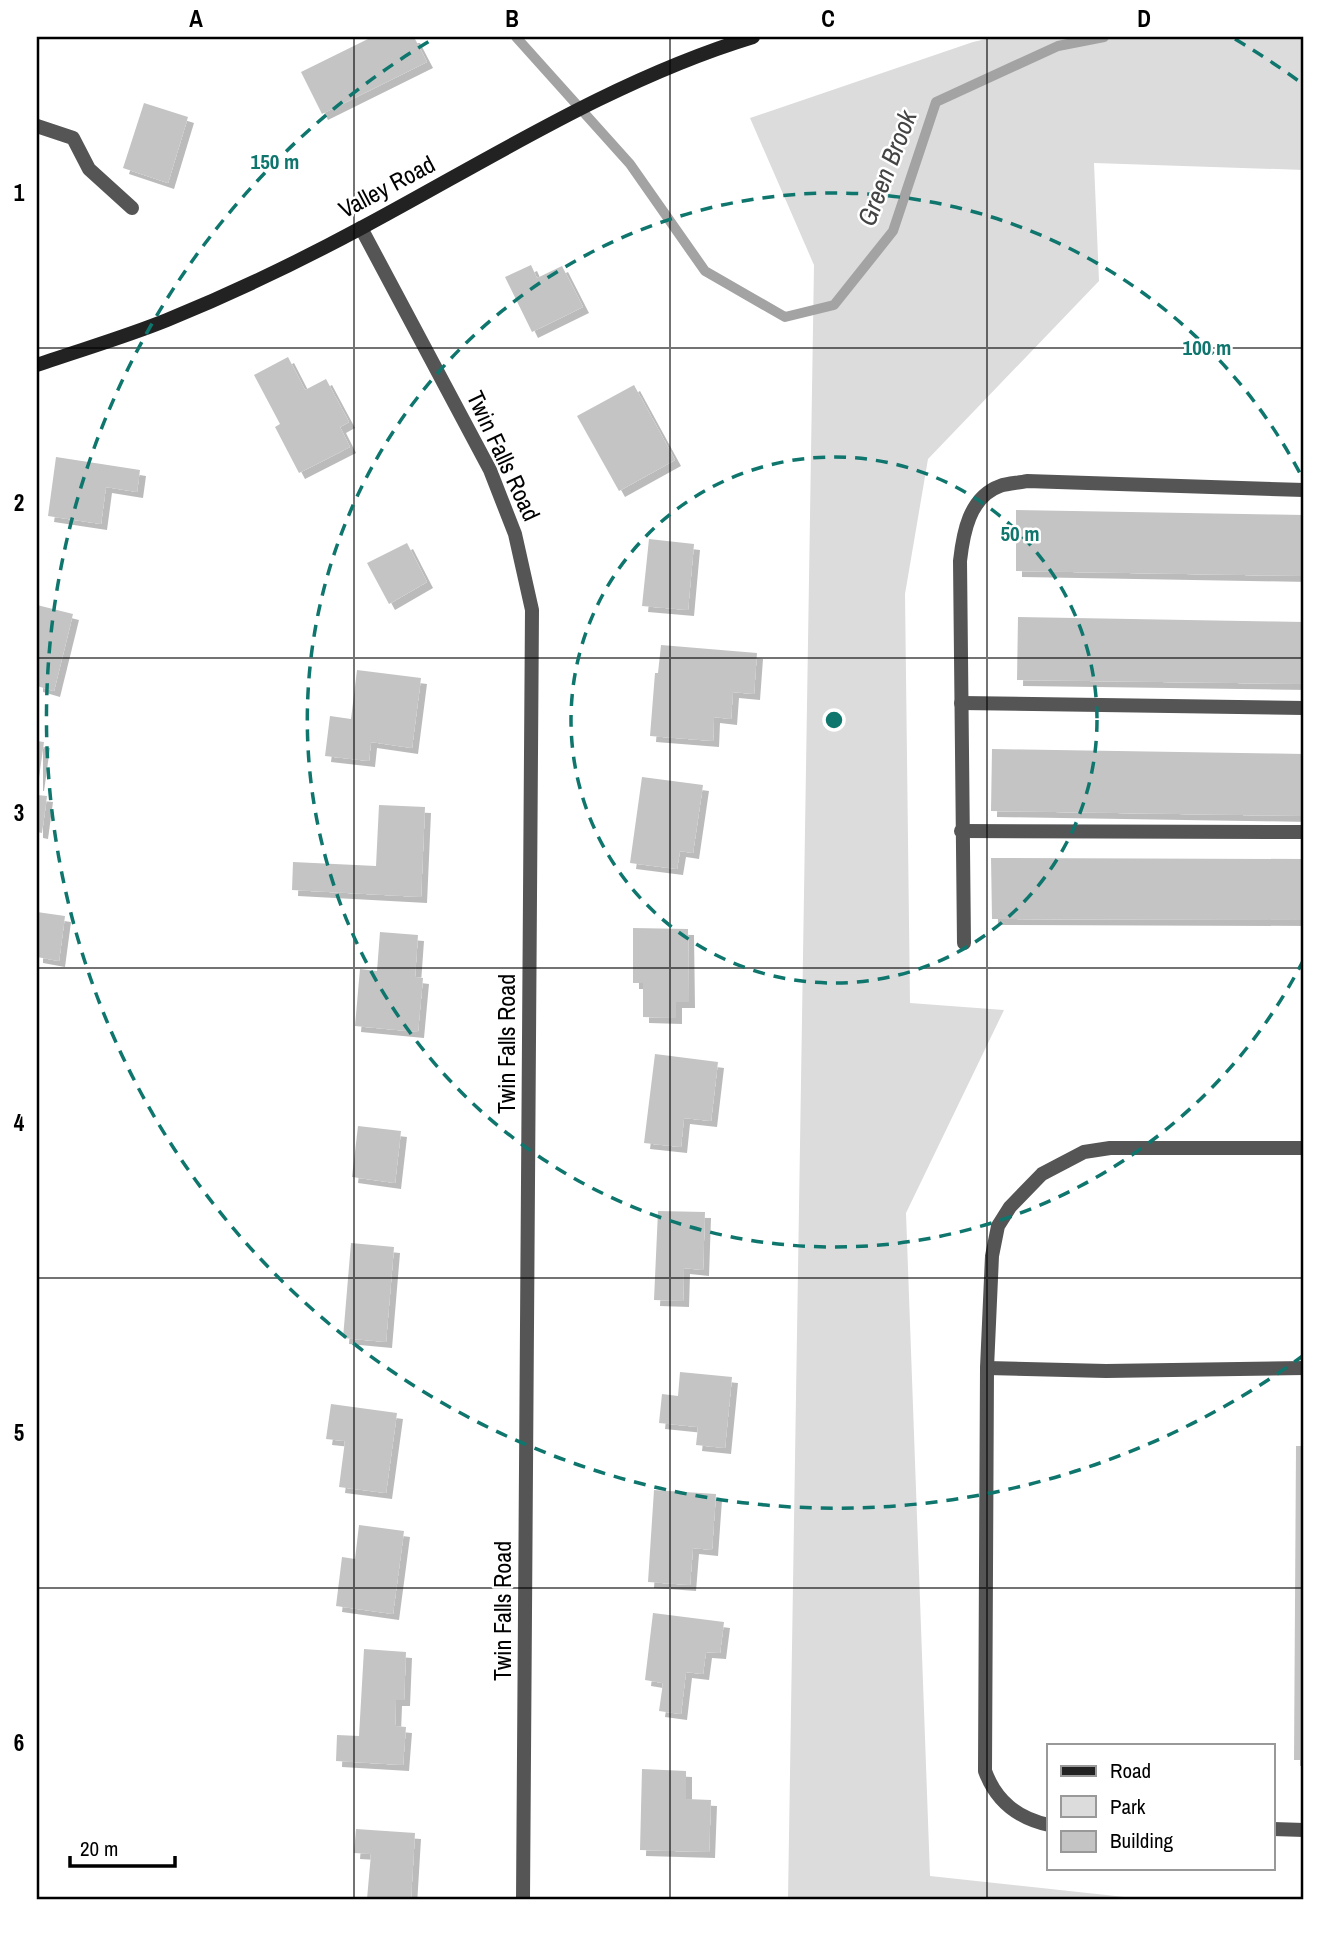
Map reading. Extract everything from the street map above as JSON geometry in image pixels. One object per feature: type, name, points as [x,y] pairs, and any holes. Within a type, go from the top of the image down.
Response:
[{"type":"main road","name":"Valley Road","points":[[37,365],[166,320],[360,228],[624,87],[719,47],[753,37]]},
{"type":"street","points":[[37,126],[73,138],[89,169],[132,208]]},
{"type":"street","name":"Twin Falls Road","points":[[360,228],[490,470],[514,534],[533,610],[523,1899]]},
{"type":"street","points":[[964,943],[960,561],[963,535],[970,516],[982,498],[998,486],[1027,481],[1304,490]]},
{"type":"street","points":[[961,703],[1304,708]]},
{"type":"street","points":[[961,831],[1304,832]]},
{"type":"street","points":[[1047,1825],[1016,1813],[1001,1801],[985,1771],[987,1368],[990,1275],[998,1226],[1010,1208],[1042,1174],[1084,1152],[1110,1148],[1304,1148]]},
{"type":"street","points":[[987,1368],[1106,1371],[1304,1368]]},
{"type":"street","points":[[1274,1829],[1304,1830]]},
{"type":"green space","points":[[995,37],[1304,37],[1304,170],[1094,163],[1099,281],[928,459],[905,594],[910,1003],[1004,1010],[906,1213],[930,1876],[1143,1899],[788,1899],[814,265],[750,118],[973,42]]},
{"type":"building","points":[[372,37],[414,37],[427,62],[322,114],[301,72]]},
{"type":"building","points":[[144,103],[188,117],[168,183],[123,168]]},
{"type":"building","points":[[531,265],[537,278],[562,266],[583,307],[532,332],[505,277]]},
{"type":"building","points":[[288,357],[305,390],[326,379],[349,422],[340,427],[350,447],[299,473],[275,427],[280,424],[254,375]]},
{"type":"building","points":[[634,385],[675,460],[619,491],[577,416]]},
{"type":"building","points":[[56,457],[140,470],[137,492],[106,487],[101,524],[48,516]]},
{"type":"building","points":[[1016,510],[1304,515],[1304,576],[1016,571]]},
{"type":"building","points":[[649,539],[694,544],[688,610],[642,606]]},
{"type":"building","points":[[407,543],[427,582],[389,604],[367,563]]},
{"type":"building","points":[[37,605],[73,614],[54,691],[37,686]]},
{"type":"building","points":[[1018,617],[1304,622],[1304,684],[1017,680]]},
{"type":"building","points":[[661,645],[757,653],[754,694],[733,692],[731,719],[714,717],[713,741],[650,736],[655,673],[658,673]]},
{"type":"building","points":[[357,670],[421,678],[412,748],[371,742],[369,761],[325,756],[330,716],[351,719]]},
{"type":"building","points":[[37,741],[44,742],[38,785],[37,785]]},
{"type":"building","points":[[992,749],[1304,754],[1304,816],[991,811]]},
{"type":"building","points":[[642,777],[703,785],[693,853],[680,851],[677,869],[630,863]]},
{"type":"building","points":[[37,795],[47,796],[42,833],[37,832]]},
{"type":"building","points":[[379,805],[425,807],[421,897],[292,890],[293,862],[376,866]]},
{"type":"building","points":[[991,858],[1304,859],[1304,920],[992,919]]},
{"type":"building","points":[[37,912],[65,916],[59,961],[37,957]]},
{"type":"building","points":[[633,928],[688,929],[689,1002],[676,1002],[676,1018],[643,1017],[643,983],[633,983]]},
{"type":"building","points":[[380,932],[418,935],[415,977],[423,978],[418,1032],[355,1026],[360,969],[377,971]]},
{"type":"building","points":[[655,1054],[718,1062],[711,1121],[684,1118],[681,1147],[644,1143]]},
{"type":"building","points":[[358,1126],[401,1131],[395,1183],[352,1177]]},
{"type":"building","points":[[658,1211],[705,1212],[703,1270],[684,1268],[683,1301],[654,1300]]},
{"type":"building","points":[[351,1243],[394,1247],[386,1342],[343,1338]]},
{"type":"building","points":[[680,1372],[732,1377],[725,1448],[696,1445],[698,1427],[659,1423],[662,1394],[678,1396]]},
{"type":"building","points":[[331,1404],[397,1413],[386,1493],[339,1487],[345,1441],[326,1439]]},
{"type":"building","points":[[1296,1446],[1304,1446],[1304,1760],[1294,1760]]},
{"type":"building","points":[[654,1490],[716,1494],[712,1550],[693,1548],[690,1585],[648,1582]]},
{"type":"building","points":[[359,1525],[404,1531],[393,1614],[336,1606],[342,1557],[355,1559]]},
{"type":"building","points":[[653,1613],[724,1622],[720,1653],[706,1652],[703,1674],[686,1672],[681,1714],[659,1711],[663,1683],[645,1680]]},
{"type":"building","points":[[364,1649],[406,1652],[404,1700],[396,1700],[395,1726],[406,1727],[403,1765],[336,1761],[337,1735],[359,1736]]},
{"type":"building","points":[[642,1769],[686,1771],[686,1799],[711,1800],[709,1852],[640,1850]]},
{"type":"building","points":[[356,1829],[415,1833],[411,1899],[367,1899],[371,1854],[354,1853]]},
{"type":"waterway","name":"Green Brook","points":[[516,37],[630,164],[705,271],[785,317],[834,305],[893,231],[936,102],[1058,46],[1104,37]]}]
